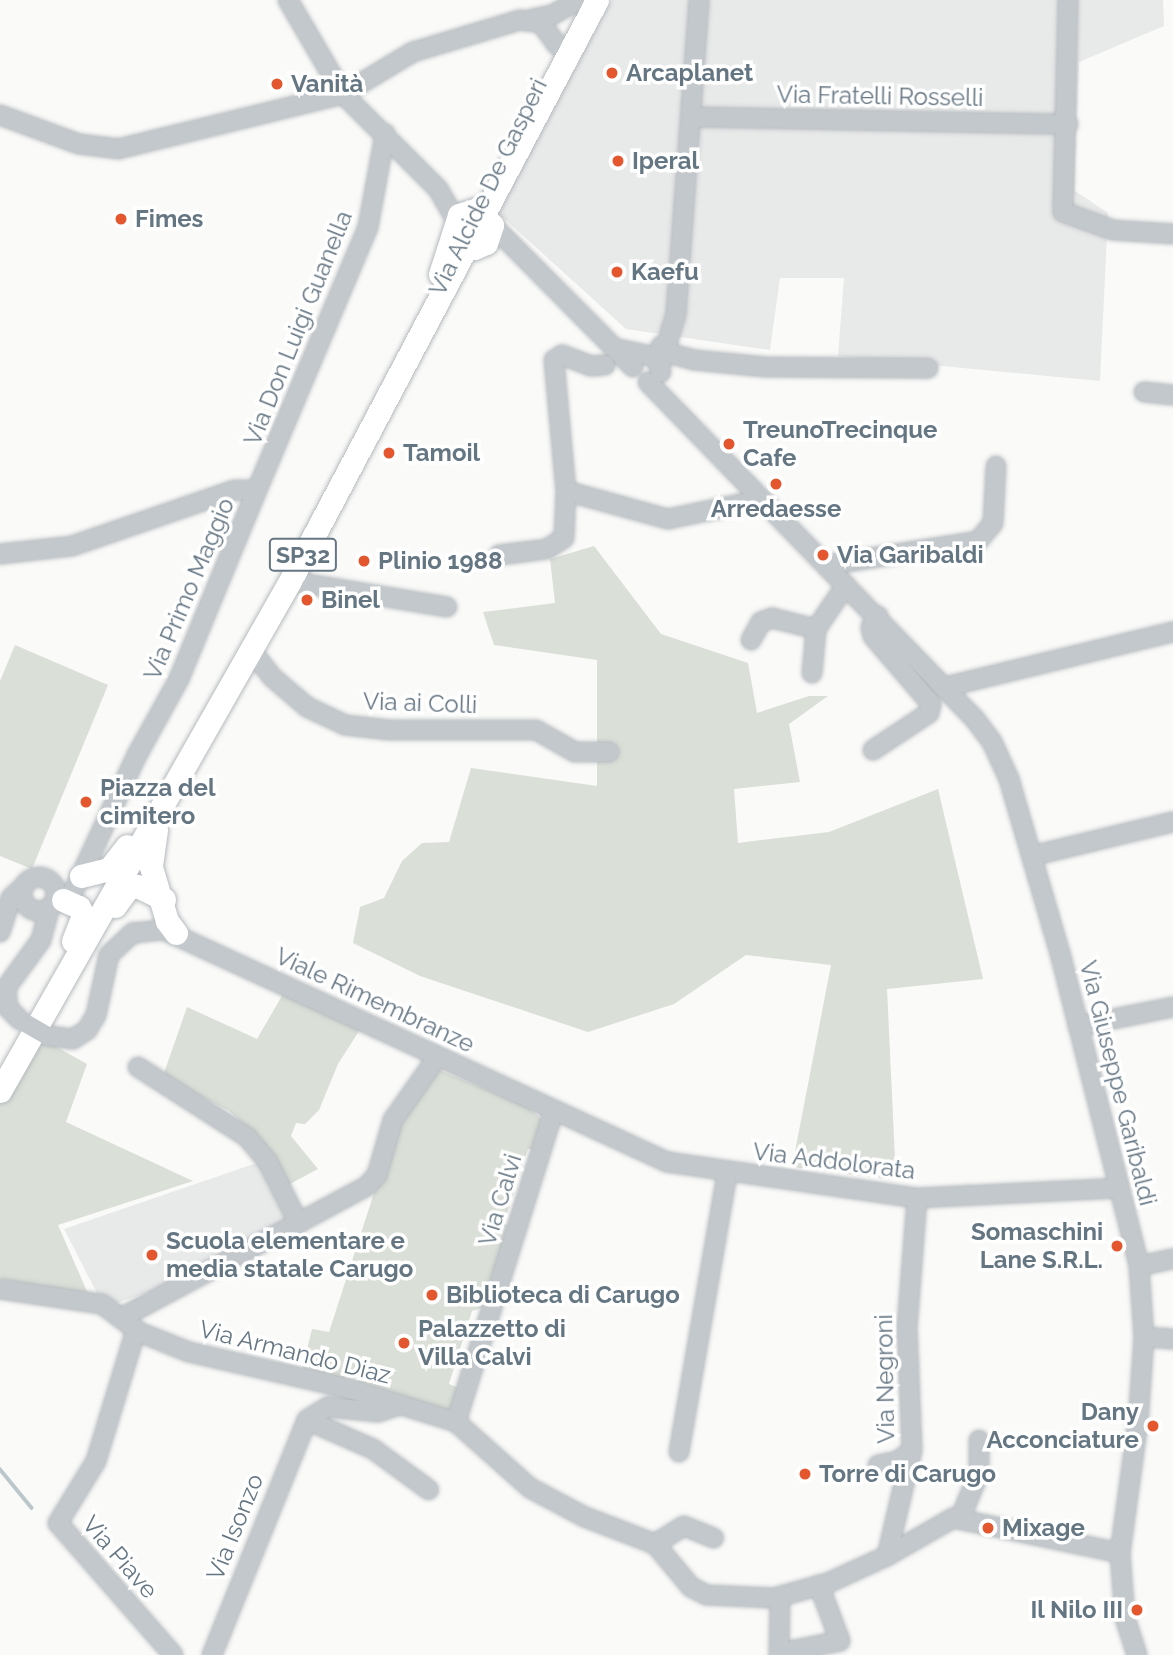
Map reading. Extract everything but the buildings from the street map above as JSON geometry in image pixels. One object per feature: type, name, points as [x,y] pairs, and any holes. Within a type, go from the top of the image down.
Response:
[{"type":"main road","name":"Via Alcide De Gasperi","points":[[164,803],[290,581],[439,295],[477,243],[484,215],[559,54],[581,0]]},
{"type":"main road","name":"Via Alcide De Gasperi","points":[[484,215],[556,58],[597,0]]},
{"type":"main road","points":[[439,295],[475,260],[477,243]]},
{"type":"main road","points":[[80,876],[103,872],[117,862],[144,818],[164,803]]},
{"type":"main road","points":[[164,803],[150,854],[167,921],[176,933]]},
{"type":"main road","name":"SP32","points":[[0,1091],[46,1025],[60,985],[164,803]]},
{"type":"main road","points":[[60,985],[76,974],[128,888],[146,887],[163,899]]},
{"type":"main road","points":[[46,1025],[48,987],[83,919],[79,907],[47,908]]},
{"type":"street","points":[[288,0],[343,93],[438,189],[477,243]]},
{"type":"street","points":[[0,115],[79,144],[118,149],[343,93],[413,52],[552,15],[581,0]]},
{"type":"street","name":"Via Alcide De Gasperi","points":[[559,54],[571,55],[605,0]]},
{"type":"street","points":[[699,0],[691,117],[655,360],[846,369],[928,368]]},
{"type":"street","points":[[1068,0],[1068,124],[1063,212],[1112,230],[1173,234]]},
{"type":"street","points":[[532,19],[552,33],[559,54]]},
{"type":"street","name":"Via Fratelli Rosselli","points":[[691,117],[1068,124]]},
{"type":"street","name":"Via Don Luigi Guanella","points":[[254,497],[368,227],[385,134]]},
{"type":"street","points":[[477,243],[484,215]]},
{"type":"street","name":"Via Giuseppe Garibaldi","points":[[477,243],[614,347],[655,360],[667,405],[878,616],[992,742],[1009,779],[1032,856],[1139,1266],[1144,1337],[1120,1553],[1125,1618],[1138,1655]]},
{"type":"street","points":[[499,555],[547,549],[564,538],[566,491],[554,360],[562,355],[591,366],[605,365]]},
{"type":"street","points":[[1144,392],[1173,395]]},
{"type":"street","points":[[827,565],[978,541],[993,523],[996,466]]},
{"type":"street","name":"Via Primo Maggio","points":[[0,554],[72,546],[235,490],[248,490],[254,497],[179,678],[136,757],[80,876],[47,908],[36,947],[6,988],[8,1008],[20,1020],[46,1025]]},
{"type":"street","points":[[566,491],[668,519],[760,500]]},
{"type":"street","points":[[290,581],[447,607]]},
{"type":"street","points":[[812,673],[816,629],[846,585]]},
{"type":"street","points":[[873,750],[929,713],[931,705],[873,636],[871,626],[878,616]]},
{"type":"street","points":[[751,640],[761,622],[772,618],[816,629]]},
{"type":"street","points":[[944,687],[1173,632]]},
{"type":"street","name":"Via ai Colli","points":[[251,650],[272,677],[307,707],[345,725],[390,730],[536,730],[575,752],[609,752]]},
{"type":"street","points":[[1032,856],[1173,822]]},
{"type":"street","points":[[3,926],[11,898],[36,877],[80,876]]},
{"type":"street","points":[[46,878],[56,890],[47,908]]},
{"type":"street","points":[[24,886],[23,901],[47,908]]},
{"type":"street","points":[[3,926],[16,908],[47,908]]},
{"type":"street","points":[[46,1025],[73,1039],[91,1026],[106,963],[125,938],[144,930],[176,933]]},
{"type":"street","name":"Viale Rimembranze","points":[[176,933],[553,1113]]},
{"type":"street","points":[[1078,1026],[1173,1007]]},
{"type":"street","points":[[121,1318],[299,1224],[372,1181],[393,1120],[438,1056]]},
{"type":"street","points":[[138,1067],[247,1136],[268,1162],[299,1224]]},
{"type":"street","name":"Via Addolorata","points":[[553,1113],[667,1162],[727,1173],[917,1198],[1119,1188]]},
{"type":"street","name":"Via Calvi","points":[[457,1422],[553,1113]]},
{"type":"street","points":[[679,1451],[727,1173]]},
{"type":"street","name":"Via Negroni","points":[[887,1556],[912,1450],[907,1328],[917,1198]]},
{"type":"street","points":[[1139,1266],[1173,1259]]},
{"type":"street","name":"Via Armando Diaz","points":[[0,1289],[91,1302],[121,1318],[136,1330],[189,1352],[457,1422],[509,1474],[585,1517],[655,1544],[698,1593],[714,1597],[780,1597],[819,1585],[887,1556],[948,1519],[960,1519]]},
{"type":"street","name":"Via Piave","points":[[136,1330],[96,1461],[58,1523],[173,1655]]},
{"type":"street","points":[[1144,1337],[1173,1339]]},
{"type":"street","points":[[307,1420],[328,1407],[378,1412],[400,1405]]},
{"type":"street","points":[[307,1420],[373,1449],[429,1490]]},
{"type":"street","name":"Via Isonzo","points":[[212,1655],[307,1420]]},
{"type":"street","points":[[979,1440],[979,1473],[960,1519],[1120,1553]]},
{"type":"street","points":[[878,1465],[898,1461],[912,1450]]},
{"type":"street","points":[[655,1544],[673,1529],[684,1526],[714,1538]]},
{"type":"street","points":[[780,1597],[779,1654],[840,1641],[819,1585]]},
{"type":"shaded area","points":[[612,0],[1163,0],[1164,26],[1079,62],[1075,191],[1108,213],[1100,381],[838,356],[844,278],[780,278],[770,350],[626,329],[497,212]]},
{"type":"shaded area","points":[[594,546],[661,634],[748,663],[757,713],[809,696],[828,696],[789,724],[800,782],[734,789],[738,843],[829,832],[938,789],[983,979],[887,989],[896,1180],[792,1167],[831,965],[746,955],[674,1004],[588,1032],[420,976],[353,943],[360,907],[384,898],[402,861],[422,843],[449,842],[471,768],[597,786],[597,660],[494,645],[483,612],[555,603],[550,559]]},
{"type":"shaded area","points":[[15,645],[108,685],[32,869],[0,856],[0,681]]},
{"type":"shaded area","points":[[283,994],[361,1028],[338,1064],[319,1110],[305,1124],[296,1123],[291,1136],[318,1169],[286,1186],[253,1132],[229,1111],[163,1076],[187,1007],[257,1039]]},
{"type":"shaded area","points":[[39,1037],[87,1064],[66,1122],[193,1181],[58,1225],[89,1296],[0,1279],[0,1104]]},
{"type":"shaded area","points":[[437,1069],[528,1107],[544,1121],[536,1150],[528,1149],[504,1223],[510,1227],[502,1258],[482,1308],[472,1311],[449,1384],[459,1388],[450,1411],[359,1387],[357,1373],[348,1370],[342,1383],[301,1374],[312,1329],[329,1332],[397,1122]]},
{"type":"shaded area","name":"Scuola elementare e media statale Carugo","points":[[260,1162],[290,1220],[178,1282],[117,1303],[100,1299],[64,1229]]},
{"type":"waterway","points":[[0,1469],[32,1508]]},
{"type":"place","name":"Arcaplanet","points":[[612,73]]},
{"type":"place","name":"Vanità","points":[[277,84]]},
{"type":"place","name":"Iperal","points":[[618,161]]},
{"type":"place","name":"Fimes","points":[[121,219]]},
{"type":"place","name":"Kaefu","points":[[617,272]]},
{"type":"place","name":"TreunoTrecinque Cafe","points":[[729,444]]},
{"type":"place","name":"Tamoil","points":[[389,453]]},
{"type":"place","name":"Arredaesse","points":[[776,484]]},
{"type":"place","name":"Via Garibaldi","points":[[823,555]]},
{"type":"place","name":"Plinio 1988","points":[[364,561]]},
{"type":"place","name":"Binel","points":[[307,600]]},
{"type":"place","name":"Piazza del cimitero","points":[[86,802]]},
{"type":"place","name":"Somaschini Lane S.R.L.","points":[[1117,1246]]},
{"type":"place","name":"Scuola elementare e media statale Carugo","points":[[152,1255]]},
{"type":"place","name":"Biblioteca di Carugo","points":[[432,1295]]},
{"type":"place","name":"Palazzetto di Villa Calvi","points":[[404,1343]]},
{"type":"place","name":"Dany Acconciature","points":[[1153,1426]]},
{"type":"place","name":"Torre di Carugo","points":[[805,1474]]},
{"type":"place","name":"Mixage","points":[[988,1528]]},
{"type":"place","name":"Il Nilo III","points":[[1137,1610]]}]
